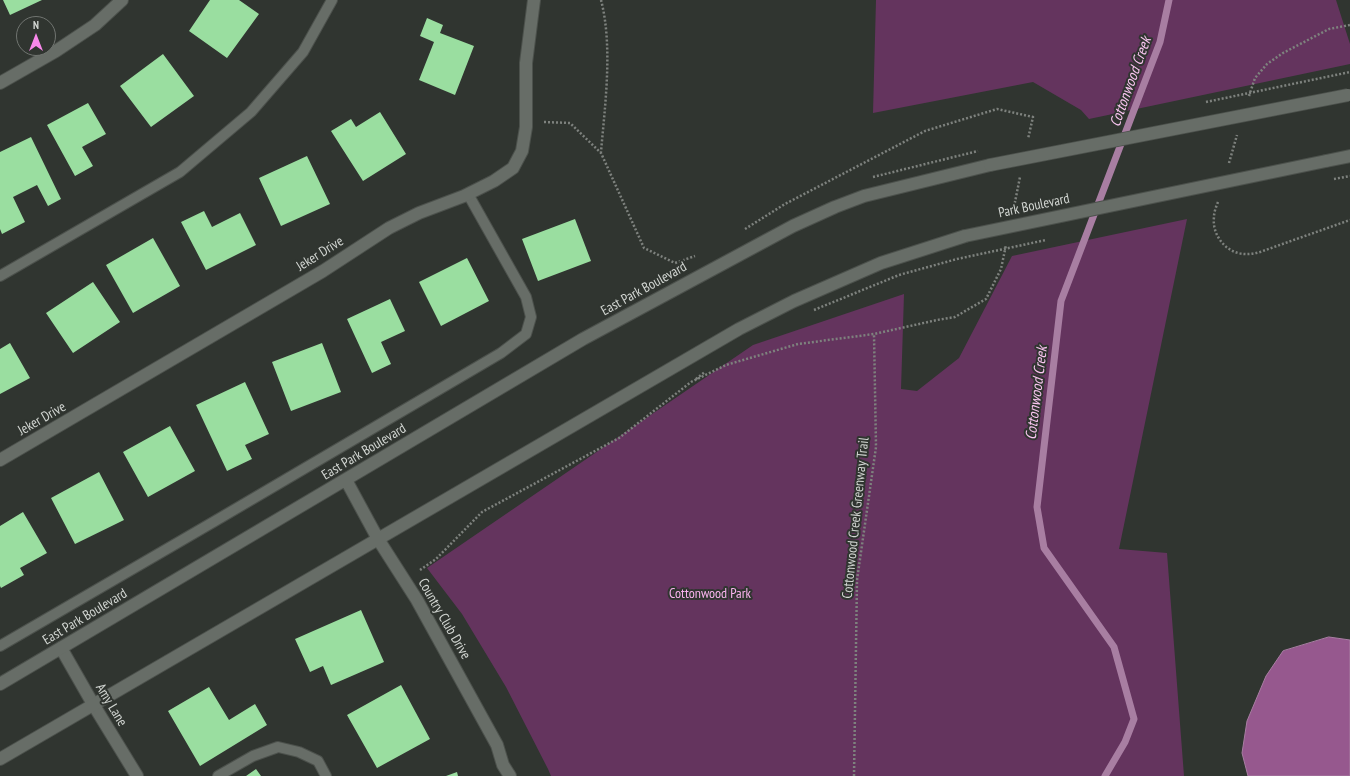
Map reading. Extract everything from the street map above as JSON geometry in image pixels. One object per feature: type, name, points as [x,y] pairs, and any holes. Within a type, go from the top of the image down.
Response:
[{"type":"main road","points":[[0,83],[56,51],[95,25],[122,0]]},
{"type":"main road","name":"Jeker Drive","points":[[0,460],[322,271],[389,228],[419,213],[468,194],[494,181],[514,168],[522,151],[526,121],[526,63],[534,0]]},
{"type":"main road","name":"East Park Boulevard","points":[[0,684],[583,339],[745,251],[834,207],[864,196],[893,188],[990,165],[1349,95]]},
{"type":"main road","name":"Park Boulevard","points":[[378,539],[739,329],[794,301],[881,263],[965,236],[1350,156]]},
{"type":"main road","name":"Country Club Drive","points":[[346,480],[378,539],[417,600],[497,745],[503,765],[510,776]]},
{"type":"main road","points":[[0,759],[378,539]]},
{"type":"main road","name":"Amy Lane","points":[[61,648],[137,776]]},
{"type":"lane","points":[[0,276],[180,172],[251,112],[303,52],[332,0]]},
{"type":"lane","points":[[0,646],[215,522],[500,353],[526,334],[531,317],[526,297],[468,194]]},
{"type":"lane","points":[[218,776],[253,756],[278,747],[299,752],[318,761],[326,776]]},
{"type":"path","points":[[601,0],[607,48],[601,153]]},
{"type":"path","points":[[1283,53],[1329,29],[1350,25]]},
{"type":"path","points":[[742,231],[785,204],[925,131],[997,109],[1033,117],[1028,140]]},
{"type":"path","points":[[526,121],[570,123],[601,153],[644,248],[675,263],[697,255]]},
{"type":"path","points":[[1014,208],[1022,170]]},
{"type":"path","points":[[1327,180],[1350,176]]},
{"type":"path","points":[[1211,204],[1219,203]]},
{"type":"path","points":[[404,580],[436,559],[482,512],[619,438],[691,382],[726,365],[798,344],[874,334],[955,317],[986,299],[1001,269],[1007,238]]},
{"type":"path","points":[[814,310],[899,275],[957,259],[1050,239]]},
{"type":"path","name":"Cottonwood Creek Greenway Trail","points":[[854,776],[856,580],[876,447],[874,334]]},
{"type":"green space","points":[[876,0],[1336,0],[1350,44],[1350,64],[1089,119],[1081,110],[1033,82],[873,113]]},
{"type":"green space","name":"Cottonwood Park","points":[[1187,219],[1119,549],[1167,553],[1184,776],[551,776],[506,687],[462,614],[427,568],[753,345],[904,294],[901,389],[917,391],[959,358],[1012,256]]},
{"type":"shaded area","points":[[1329,637],[1350,640],[1350,776],[1248,776],[1242,753],[1247,721],[1266,676],[1283,651]]},
{"type":"building","points":[[3,0],[42,0],[10,15]]},
{"type":"building","points":[[210,0],[239,0],[259,14],[227,58],[189,31]]},
{"type":"building","points":[[427,18],[443,25],[440,33],[474,46],[455,95],[419,80],[434,42],[420,36]]},
{"type":"building","points":[[163,54],[194,96],[151,127],[120,86]]},
{"type":"building","points":[[88,103],[106,134],[82,147],[93,166],[75,176],[47,125]]},
{"type":"building","points":[[380,112],[406,154],[363,181],[331,131],[351,119],[356,127]]},
{"type":"building","points":[[31,137],[61,199],[48,206],[37,185],[13,197],[25,222],[2,234],[0,229],[0,152]]},
{"type":"building","points":[[307,156],[330,204],[281,226],[259,178]]},
{"type":"building","points":[[204,211],[212,227],[240,213],[256,245],[206,270],[181,222]]},
{"type":"building","points":[[575,219],[591,261],[538,281],[522,239]]},
{"type":"building","points":[[153,238],[180,286],[133,313],[106,265]]},
{"type":"building","points":[[467,258],[489,301],[441,326],[419,282]]},
{"type":"building","points":[[93,282],[120,322],[73,353],[46,313]]},
{"type":"building","points":[[390,299],[405,331],[381,342],[391,364],[372,373],[347,319]]},
{"type":"building","points":[[10,343],[30,378],[0,394],[0,349]]},
{"type":"building","points":[[322,343],[341,392],[291,411],[272,362]]},
{"type":"building","points":[[245,382],[269,434],[245,445],[252,459],[227,471],[196,405]]},
{"type":"building","points":[[170,426],[195,471],[148,497],[123,452]]},
{"type":"building","points":[[99,472],[124,520],[75,544],[51,498]]},
{"type":"building","points":[[23,512],[47,553],[20,568],[24,575],[1,588],[0,526]]},
{"type":"building","points":[[361,610],[384,662],[331,685],[323,666],[310,672],[295,639]]},
{"type":"building","points":[[401,685],[430,739],[377,768],[347,715]]},
{"type":"building","points":[[209,687],[229,720],[255,704],[267,725],[200,766],[168,711]]},
{"type":"building","points":[[256,769],[261,776],[246,776]]},
{"type":"building","points":[[457,772],[458,776],[446,776]]},
{"type":"waterway","name":"Cottonwood Creek","points":[[1105,776],[1125,742],[1134,719],[1114,647],[1044,548],[1037,507],[1061,301],[1160,42],[1169,0]]}]
